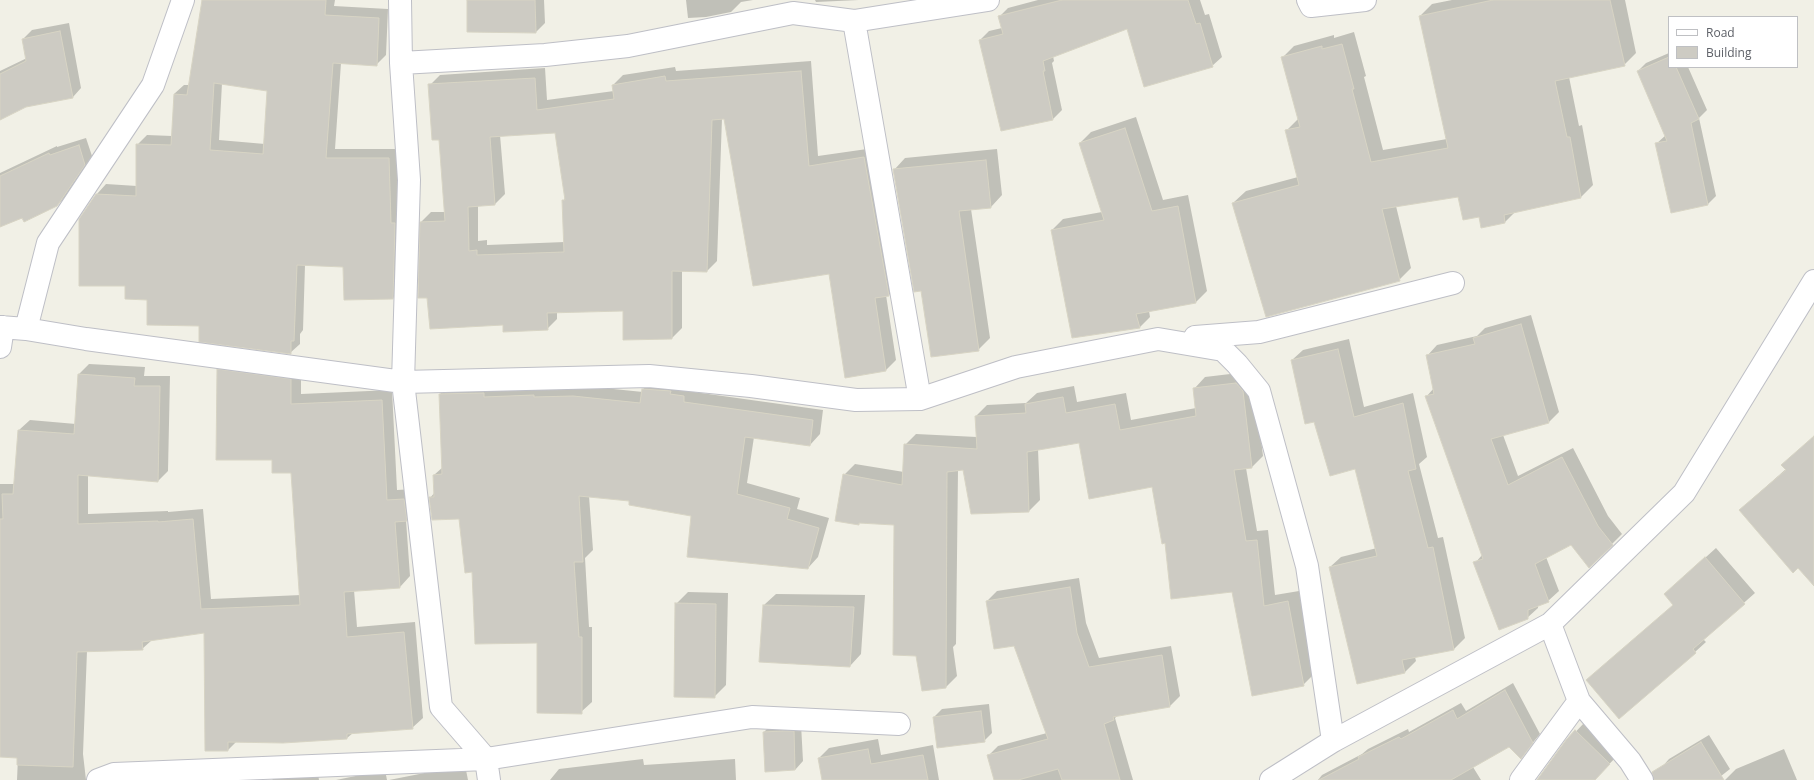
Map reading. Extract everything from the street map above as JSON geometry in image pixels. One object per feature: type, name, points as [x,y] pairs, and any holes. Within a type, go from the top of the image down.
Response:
[{"type":"street","points":[[26,329],[48,243],[152,85],[183,0]]},
{"type":"street","points":[[400,0],[401,63],[409,180],[403,382],[441,707],[487,770]]},
{"type":"street","points":[[401,63],[545,55],[628,46],[793,13],[854,21],[988,0]]},
{"type":"street","points":[[1308,0],[1311,6],[1365,0]]},
{"type":"street","points":[[854,21],[920,399]]},
{"type":"street","points":[[1271,780],[1332,741],[1550,624],[1684,493],[1814,281]]},
{"type":"street","points":[[1,333],[26,329],[86,339],[403,382],[649,376],[751,386],[856,400],[920,399],[1016,367],[1158,339],[1259,332],[1453,283]]},
{"type":"street","points":[[1158,339],[1223,350],[1237,364],[1259,392],[1307,566],[1332,741]]},
{"type":"street","points":[[1550,624],[1579,701],[1630,761],[1642,780]]},
{"type":"street","points":[[1521,780],[1579,701]]},
{"type":"street","points":[[98,780],[114,774],[487,770],[752,718],[898,724]]},
{"type":"building","points":[[202,0],[326,0],[325,15],[379,18],[377,66],[333,63],[326,158],[389,158],[391,223],[395,223],[393,299],[344,300],[343,267],[297,265],[294,341],[291,341],[291,354],[199,342],[199,326],[147,325],[147,300],[125,299],[125,286],[79,286],[79,219],[96,194],[136,196],[136,144],[171,145],[174,94],[187,95]],"holes":[[[214,83],[267,91],[263,154],[210,150]]]},
{"type":"building","points":[[467,0],[535,0],[536,33],[467,32]]},
{"type":"building","points":[[1062,0],[1188,0],[1196,24],[1200,23],[1213,67],[1144,87],[1127,29],[1043,61],[1045,71],[1043,71],[1053,120],[1001,131],[979,40],[1003,34],[998,16]]},
{"type":"building","points":[[1493,0],[1610,0],[1625,66],[1555,81],[1567,137],[1570,137],[1581,198],[1504,215],[1505,223],[1481,228],[1479,217],[1463,220],[1458,197],[1382,209],[1400,281],[1266,317],[1232,203],[1299,185],[1285,130],[1300,127],[1281,57],[1322,46],[1322,49],[1342,44],[1371,162],[1448,148],[1419,16]]},
{"type":"building","points":[[60,31],[73,98],[26,107],[0,120],[0,74],[26,61],[22,39]]},
{"type":"building","points":[[1668,57],[1668,68],[1676,68],[1699,119],[1691,123],[1708,205],[1671,213],[1655,143],[1667,141],[1637,71]]},
{"type":"building","points":[[801,71],[809,166],[864,157],[889,296],[875,298],[886,371],[845,378],[829,274],[753,286],[724,119],[712,120],[707,272],[672,271],[672,339],[623,340],[623,311],[547,313],[548,330],[503,332],[503,325],[430,329],[427,298],[418,298],[420,222],[445,221],[439,140],[432,140],[428,84],[535,78],[537,110],[614,99],[612,85],[665,76],[666,81]],"holes":[[[555,133],[565,200],[562,200],[564,252],[477,255],[477,250],[469,251],[468,207],[495,205],[490,137]]]},
{"type":"building","points":[[1125,128],[1152,211],[1178,206],[1196,303],[1136,314],[1140,328],[1072,338],[1051,230],[1104,220],[1079,143]]},
{"type":"building","points":[[79,145],[85,165],[57,206],[24,222],[22,218],[0,227],[0,176],[49,153],[50,155]]},
{"type":"building","points":[[986,160],[991,208],[959,211],[979,351],[931,357],[921,291],[914,292],[893,169]]},
{"type":"building","points":[[1521,324],[1549,423],[1491,439],[1508,485],[1562,457],[1598,526],[1613,545],[1589,568],[1571,545],[1535,564],[1549,602],[1528,610],[1528,619],[1499,630],[1473,562],[1483,559],[1425,396],[1434,394],[1426,355],[1475,344],[1473,338]]},
{"type":"building","points":[[1338,349],[1354,417],[1403,403],[1416,469],[1408,471],[1428,548],[1433,547],[1454,650],[1402,660],[1405,673],[1357,684],[1329,567],[1377,556],[1355,469],[1330,476],[1314,422],[1305,424],[1291,360]]},
{"type":"building","points":[[217,369],[291,379],[291,404],[382,400],[387,500],[404,499],[407,521],[395,522],[400,588],[344,592],[347,637],[404,632],[413,729],[347,734],[347,739],[283,743],[228,742],[228,751],[205,751],[204,633],[142,642],[143,650],[77,652],[73,767],[17,765],[17,758],[0,757],[0,519],[3,519],[2,494],[13,494],[18,430],[74,434],[78,374],[135,378],[134,386],[160,386],[158,482],[78,475],[78,524],[158,522],[193,519],[201,609],[300,605],[291,473],[272,473],[272,460],[216,460]]},
{"type":"building","points":[[1236,383],[1243,391],[1252,468],[1234,470],[1246,541],[1257,540],[1264,606],[1288,601],[1304,686],[1252,696],[1232,592],[1171,599],[1165,543],[1162,544],[1152,487],[1089,499],[1079,443],[1027,452],[1029,512],[971,514],[963,470],[947,472],[946,688],[922,691],[916,656],[893,655],[894,525],[859,523],[859,525],[835,521],[843,474],[902,485],[904,444],[977,449],[975,416],[1026,413],[1025,404],[1063,397],[1066,413],[1115,404],[1120,430],[1196,416],[1193,388]]},
{"type":"building","points":[[642,389],[671,391],[670,394],[684,396],[684,402],[813,420],[810,446],[745,437],[737,494],[790,508],[787,519],[819,528],[808,569],[687,557],[691,516],[629,505],[629,501],[579,496],[583,562],[574,562],[579,637],[582,637],[582,714],[537,713],[537,643],[475,644],[472,572],[465,573],[459,519],[432,520],[429,497],[434,497],[433,475],[442,474],[439,394],[484,393],[484,397],[534,395],[534,397],[573,396],[640,403]]},
{"type":"building","points":[[1814,436],[1814,586],[1798,568],[1793,573],[1739,510],[1786,470],[1781,465]]},
{"type":"building","points":[[1705,557],[1745,604],[1693,649],[1696,653],[1619,719],[1586,680],[1673,605],[1664,594]]},
{"type":"building","points":[[1070,587],[1077,633],[1089,667],[1162,655],[1170,707],[1113,717],[1114,720],[1104,724],[1120,780],[1062,780],[1058,769],[1018,780],[994,780],[987,755],[1048,739],[1014,646],[994,649],[986,601]]},
{"type":"building","points":[[675,603],[716,604],[715,698],[674,697]]},
{"type":"building","points":[[763,605],[854,607],[850,667],[759,662]]},
{"type":"building","points":[[1505,690],[1533,743],[1521,759],[1509,747],[1451,780],[1319,780],[1359,759],[1358,757],[1399,737],[1401,739],[1453,710],[1457,719]]},
{"type":"building","points":[[981,711],[985,742],[937,748],[933,717]]},
{"type":"building","points":[[1575,730],[1610,764],[1595,780],[1537,780],[1566,740]]},
{"type":"building","points":[[794,731],[795,770],[765,772],[763,732]]},
{"type":"building","points":[[1701,742],[1724,780],[1654,780],[1652,772]]},
{"type":"building","points":[[868,749],[871,764],[923,755],[928,780],[822,780],[818,758]]}]
